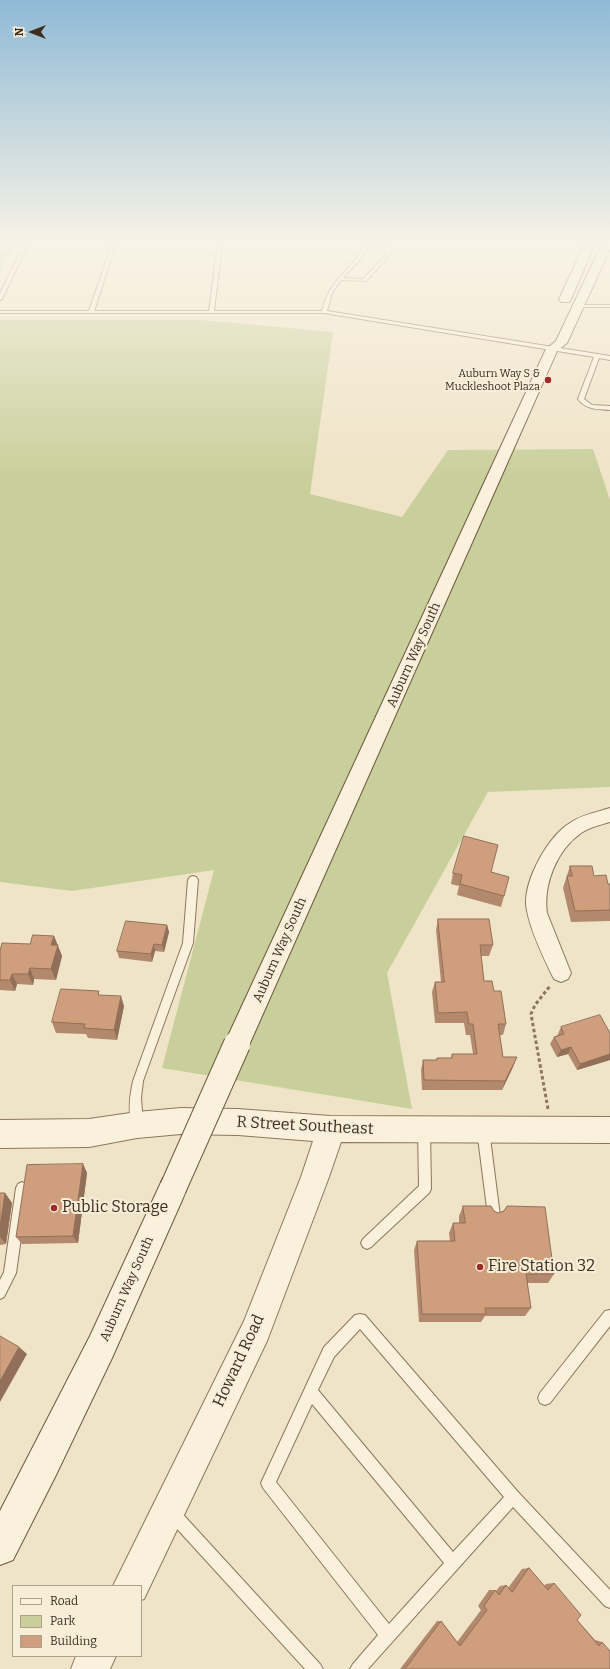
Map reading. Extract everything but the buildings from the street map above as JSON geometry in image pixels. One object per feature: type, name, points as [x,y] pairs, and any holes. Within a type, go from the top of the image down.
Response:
[{"type":"main road","name":"Auburn Way South","points":[[0,1547],[101,1347],[550,344],[561,344],[571,322]]},
{"type":"main road","name":"R Street Southeast","points":[[0,1134],[89,1133],[137,1124],[181,1121],[238,1122],[330,1129],[610,1130]]},
{"type":"main road","name":"Howard Road","points":[[131,1585],[256,1330],[315,1177],[330,1129]]},
{"type":"main road","points":[[90,1669],[96,1657]]},
{"type":"street","points":[[561,973],[536,912],[537,889],[556,846],[572,830],[593,820],[610,816]]},
{"type":"lane","points":[[394,322],[550,344],[610,358]]},
{"type":"lane","points":[[597,356],[581,399],[584,404],[590,406],[610,408]]},
{"type":"lane","points":[[137,1124],[136,1098],[138,1081],[188,943],[193,880]]},
{"type":"lane","points":[[367,1243],[426,1189],[424,1129]]},
{"type":"lane","points":[[483,1129],[494,1216]]},
{"type":"lane","points":[[0,1292],[10,1273],[22,1188]]},
{"type":"lane","points":[[545,1398],[610,1316]]},
{"type":"lane","points":[[388,1635],[268,1483],[329,1352],[360,1320],[513,1496],[610,1602]]},
{"type":"lane","points":[[311,1392],[453,1563]]},
{"type":"lane","points":[[358,1669],[513,1496]]},
{"type":"lane","points":[[168,1509],[315,1669]]},
{"type":"path","points":[[551,1130],[531,1014],[535,1005],[561,973]]},
{"type":"green space","points":[[0,322],[224,322],[333,332],[310,494],[402,517],[448,450],[593,449],[610,500],[610,787],[488,792],[387,973],[412,1109],[162,1068],[214,870],[72,891],[0,882]]},
{"type":"place","name":"Auburn Way S & Muckleshoot Plaza","points":[[548,380]]},
{"type":"place","name":"Public Storage","points":[[54,1208]]},
{"type":"place","name":"Fire Station 32","points":[[480,1267]]}]
